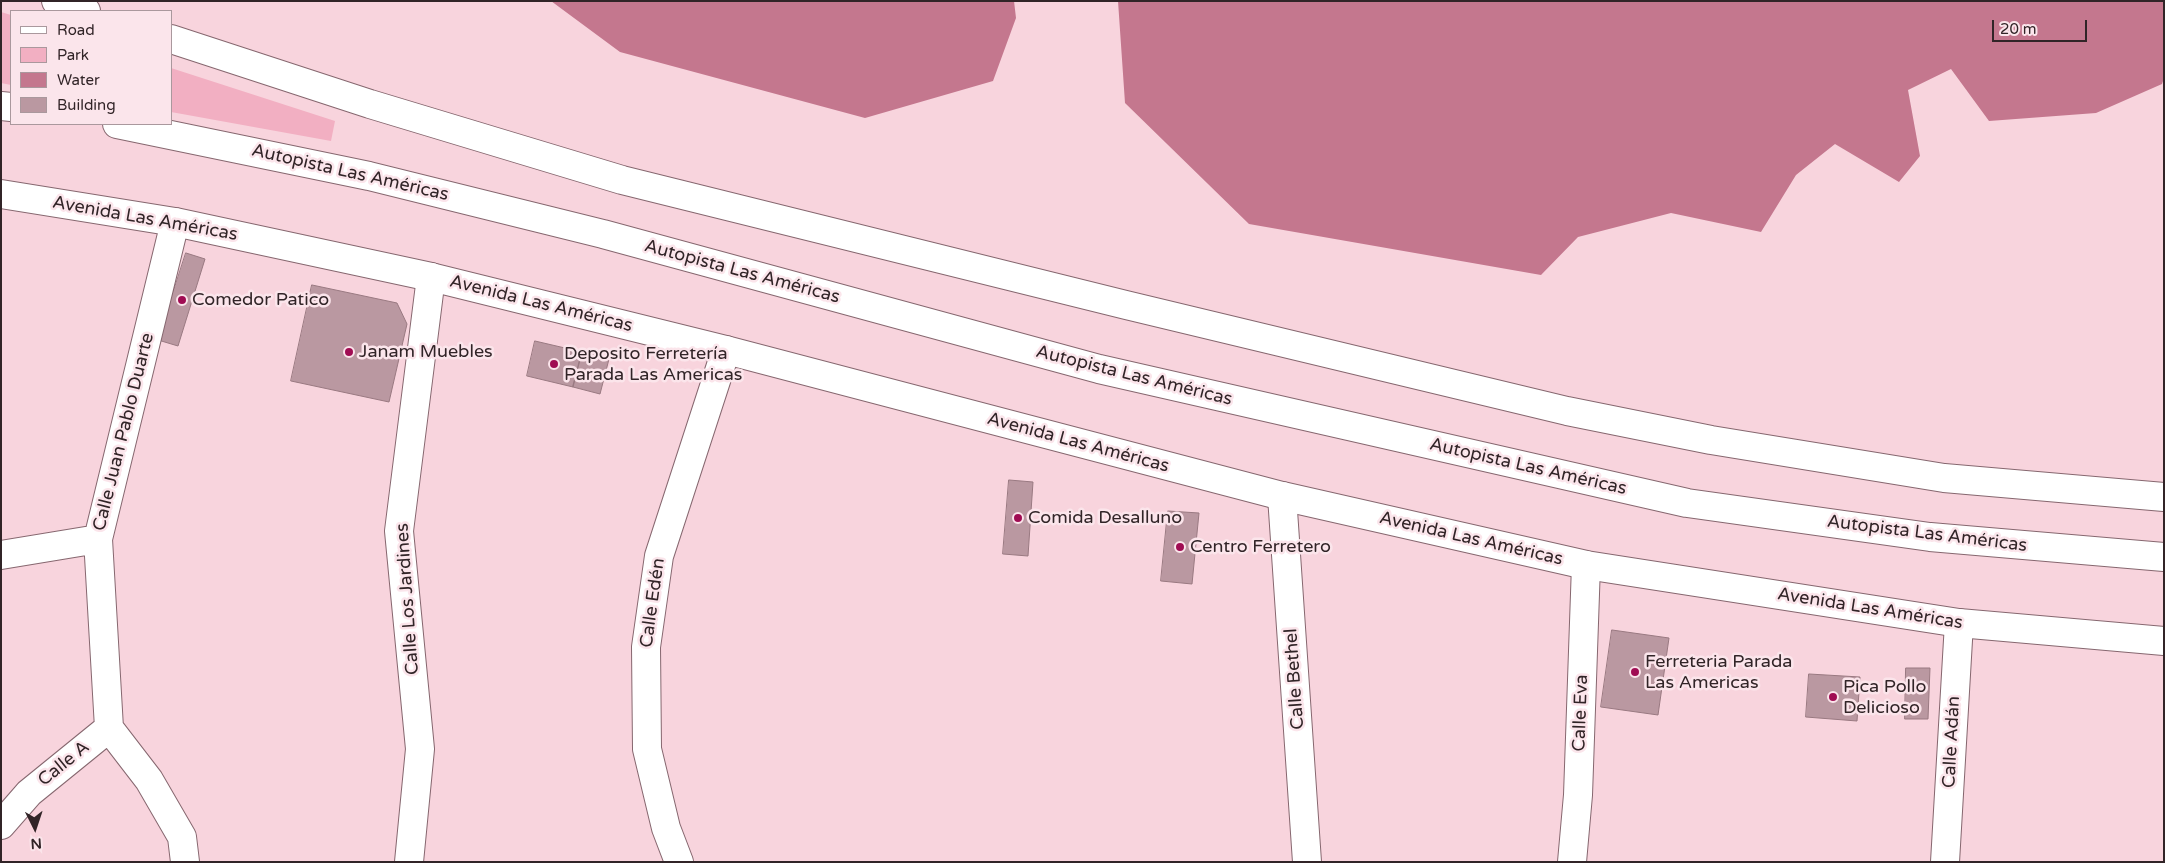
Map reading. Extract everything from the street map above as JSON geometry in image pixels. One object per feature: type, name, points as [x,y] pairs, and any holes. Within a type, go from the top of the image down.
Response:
[{"type":"main road","points":[[56,1],[83,10]]},
{"type":"main road","points":[[172,39],[370,104],[622,180],[1135,308],[1567,411],[1711,440],[1944,478],[2164,497]]},
{"type":"main road","name":"Autopista Las Américas","points":[[122,125],[378,178],[603,234],[1099,370],[1687,503],[1930,537],[2164,558]]},
{"type":"main road","name":"Avenida Las Américas","points":[[1,194],[175,222],[430,277],[726,350],[1282,496],[1586,565],[1959,623],[2164,641]]},
{"type":"main road","name":"Calle Juan Pablo Duarte","points":[[109,728],[98,539],[175,222]]},
{"type":"main road","name":"Calle Los Jardines","points":[[409,862],[420,749],[400,531],[430,277]]},
{"type":"main road","name":"Calle Edén","points":[[679,862],[666,828],[647,749],[646,647],[659,556],[726,350]]},
{"type":"main road","name":"Calle Bethel","points":[[1282,496],[1308,862]]},
{"type":"main road","points":[[1,555],[98,539]]},
{"type":"main road","name":"Calle Eva","points":[[1572,862],[1578,795],[1586,565]]},
{"type":"main road","name":"Calle Adán","points":[[1945,862],[1959,623]]},
{"type":"main road","points":[[109,728],[150,780],[182,837],[185,862]]},
{"type":"main road","name":"Calle A","points":[[1,825],[29,793],[109,728]]},
{"type":"green space","points":[[1,12],[10,15],[10,85],[1,83]]},
{"type":"green space","points":[[172,68],[335,121],[331,141],[172,112]]},
{"type":"water","points":[[551,1],[1014,1],[1016,18],[993,81],[865,118],[620,52]]},
{"type":"water","points":[[1118,1],[2164,1],[2164,78],[2162,84],[2096,113],[1989,121],[1951,69],[1908,90],[1920,156],[1899,182],[1835,144],[1796,175],[1761,232],[1671,213],[1578,237],[1541,275],[1249,224],[1125,103]]},
{"type":"building","name":"Comedor Patico","points":[[186,253],[205,259],[178,346],[158,340]]},
{"type":"building","name":"Janam Muebles","points":[[312,285],[397,303],[407,324],[389,402],[291,381]]},
{"type":"building","name":"Deposito Ferretería Parada Las Americas","points":[[535,341],[582,352],[573,387],[527,376]]},
{"type":"building","points":[[582,352],[609,359],[600,394],[573,387]]},
{"type":"building","name":"Comida Desalluno","points":[[1009,480],[1033,482],[1028,556],[1003,554]]},
{"type":"building","name":"Centro Ferretero","points":[[1168,511],[1199,513],[1192,584],[1161,581]]},
{"type":"building","name":"Ferreteria Parada Las Americas","points":[[1612,630],[1669,638],[1658,715],[1601,707]]},
{"type":"building","points":[[1906,668],[1930,668],[1928,719],[1905,719]]},
{"type":"building","name":"Pica Pollo Delicioso","points":[[1809,674],[1860,677],[1857,721],[1806,717]]},
{"type":"place","name":"Comedor Patico","points":[[182,300]]},
{"type":"place","name":"Janam Muebles","points":[[349,352]]},
{"type":"place","name":"Deposito Ferretería Parada Las Americas","points":[[554,364]]},
{"type":"place","name":"Comida Desalluno","points":[[1018,518]]},
{"type":"place","name":"Centro Ferretero","points":[[1180,547]]},
{"type":"place","name":"Ferreteria Parada Las Americas","points":[[1635,672]]},
{"type":"place","name":"Pica Pollo Delicioso","points":[[1833,697]]}]
